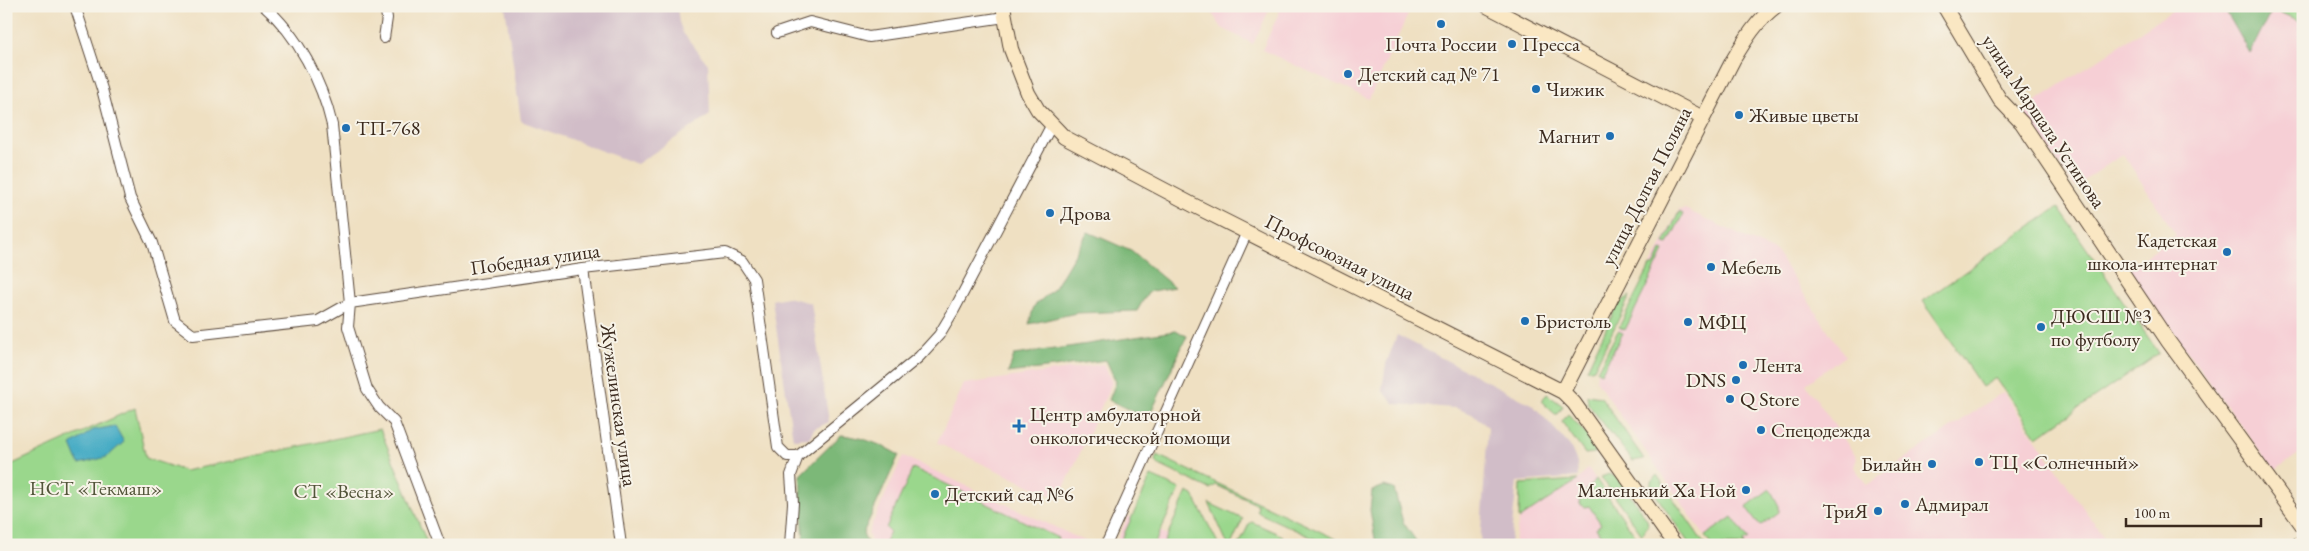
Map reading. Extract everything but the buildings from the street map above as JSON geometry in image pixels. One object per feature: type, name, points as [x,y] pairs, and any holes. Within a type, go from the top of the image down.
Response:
[{"type":"main road","points":[[1487,6],[1703,118]]},
{"type":"main road","name":"улица Долгая Поляна","points":[[1563,392],[1733,60],[1750,32],[1776,6]]},
{"type":"main road","name":"улица Маршала Устинова","points":[[1944,6],[2000,100],[2022,123],[2168,341],[2303,526]]},
{"type":"main road","name":"Профсоюзная улица","points":[[1004,12],[1011,49],[1018,70],[1033,101],[1051,126],[1080,147],[1563,392],[1574,403],[1675,545]]},
{"type":"main road","points":[[2298,545],[2303,541]]},
{"type":"street","points":[[75,6],[102,89],[130,198],[152,243],[175,321],[193,335],[318,321],[350,303]]},
{"type":"street","points":[[264,6],[282,23],[314,77],[327,104],[332,125],[350,303],[348,327],[367,389],[378,407],[390,416],[394,422],[440,545]]},
{"type":"street","points":[[384,38],[387,18],[385,6]]},
{"type":"street","points":[[777,33],[810,22],[869,37],[1004,12]]},
{"type":"street","points":[[790,545],[793,502],[791,475],[798,456],[919,357],[939,335],[1051,126]]},
{"type":"street","points":[[1106,545],[1247,232]]},
{"type":"street","name":"Победная улица","points":[[350,303],[583,269],[725,253],[742,261],[754,279],[778,447],[787,456],[798,456]]},
{"type":"street","name":"Жужелинская улица","points":[[583,269],[621,545]]},
{"type":"shaded area","points":[[505,6],[677,6],[679,22],[683,33],[708,64],[710,115],[637,164],[521,121]]},
{"type":"shaded area","points":[[1207,6],[1271,6],[1253,44],[1222,28]]},
{"type":"shaded area","name":"Детский сад № 71","points":[[1282,6],[1412,6],[1369,99],[1262,50]]},
{"type":"shaded area","name":"Кадетская школа-интернат","points":[[2179,6],[2303,6],[2303,451],[2274,471],[2128,270],[2176,235],[2123,154],[2075,187],[2021,111]]},
{"type":"shaded area","points":[[1685,209],[1776,252],[1845,356],[1806,384],[1857,458],[1854,467],[1867,485],[2003,392],[2109,545],[1711,545],[1596,380],[1597,372],[1679,210]]},
{"type":"shaded area","points":[[787,297],[811,303],[829,422],[814,429],[809,438],[793,439],[772,300]]},
{"type":"shaded area","points":[[1397,335],[1533,405],[1570,446],[1577,462],[1578,477],[1517,482],[1510,545],[1480,544],[1488,427],[1472,414],[1455,408],[1395,404],[1382,390],[1386,364]]},
{"type":"shaded area","name":"Центр амбулаторной онкологической помощи","points":[[1104,364],[1112,383],[1059,499],[937,443],[964,384]]},
{"type":"shaded area","name":"Детский сад №6","points":[[903,456],[1091,544],[872,545],[868,533]]},
{"type":"shaded area","points":[[1588,468],[1641,545],[1514,545],[1519,519],[1578,480]]},
{"type":"shaded area","points":[[1128,516],[1188,545],[1115,545]]},
{"type":"green space","points":[[2223,6],[2274,6],[2250,53]]},
{"type":"green space","points":[[2279,6],[2303,6],[2303,13],[2299,21],[2277,11]]},
{"type":"green space","name":"ДЮСШ №3 по футболу","points":[[2058,207],[2159,353],[2037,437],[1996,378],[1982,387],[1923,301]]},
{"type":"green space","points":[[1679,212],[1683,214],[1668,244],[1664,243]]},
{"type":"green space","points":[[1088,232],[1131,251],[1174,287],[1148,292],[1137,311],[1076,313],[1029,324],[1034,306],[1055,288]]},
{"type":"green space","points":[[1661,250],[1664,251],[1625,330],[1619,327],[1650,266],[1654,266]]},
{"type":"green space","points":[[1630,296],[1594,369],[1587,369],[1618,303]]},
{"type":"green space","points":[[1175,331],[1187,336],[1148,419],[1109,400],[1116,382],[1106,360],[1008,373],[1014,355]]},
{"type":"green space","points":[[1618,331],[1623,333],[1601,373],[1597,371]]},
{"type":"green space","points":[[1547,394],[1563,406],[1558,414],[1555,414],[1541,401]]},
{"type":"green space","points":[[1587,395],[1601,397],[1644,459],[1633,461],[1588,404]]},
{"type":"green space","points":[[135,408],[146,458],[185,471],[380,429],[428,545],[6,545],[6,467]]},
{"type":"green space","points":[[1568,414],[1594,443],[1598,450],[1594,453],[1585,454],[1562,422]]},
{"type":"green space","points":[[841,435],[857,437],[899,455],[863,533],[868,545],[804,545],[800,475]]},
{"type":"green space","points":[[1157,455],[1349,545],[1328,545],[1259,513],[1257,511],[1258,505],[1216,485],[1210,489],[1157,464],[1155,460]]},
{"type":"green space","name":"Детский сад №6","points":[[913,468],[1058,538],[1055,545],[886,545],[885,541],[890,532],[886,528]]},
{"type":"green space","points":[[1609,474],[1619,478],[1647,520],[1648,525],[1642,535],[1601,477]]},
{"type":"green space","points":[[1657,475],[1705,545],[1690,545],[1651,488],[1651,481]]},
{"type":"green space","points":[[1151,476],[1180,489],[1154,545],[1119,545]]},
{"type":"green space","points":[[1596,479],[1638,540],[1606,543],[1604,541],[1596,528],[1601,524],[1589,506],[1585,507],[1580,504],[1579,499]]},
{"type":"green space","points":[[1578,480],[1519,519],[1520,484]]},
{"type":"green space","points":[[1384,486],[1394,489],[1403,522],[1419,545],[1376,545],[1370,510],[1372,491]]},
{"type":"green space","points":[[1770,489],[1779,506],[1779,512],[1760,526],[1746,507]]},
{"type":"green space","points":[[1187,492],[1193,495],[1219,545],[1163,545]]},
{"type":"green space","points":[[1209,503],[1243,519],[1231,545],[1228,545]]},
{"type":"green space","points":[[1732,517],[1748,539],[1743,542],[1744,545],[1711,545],[1705,536]]},
{"type":"green space","points":[[1252,522],[1283,536],[1281,545],[1239,545],[1249,524]]},
{"type":"water","points":[[115,426],[124,442],[107,457],[79,464],[71,445],[93,430]]},
{"type":"place","name":"Почта России","points":[[1441,24]]},
{"type":"place","name":"Пресса","points":[[1512,44]]},
{"type":"place","name":"Детский сад № 71","points":[[1348,74]]},
{"type":"place","name":"Чижик","points":[[1536,89]]},
{"type":"place","name":"Живые цветы","points":[[1739,115]]},
{"type":"place","name":"ТП-768","points":[[346,128]]},
{"type":"place","name":"Магнит","points":[[1610,136]]},
{"type":"place","name":"Дрова","points":[[1050,213]]},
{"type":"place","name":"Кадетская школа-интернат","points":[[2227,252]]},
{"type":"place","name":"Мебель","points":[[1711,267]]},
{"type":"place","name":"Бристоль","points":[[1525,321]]},
{"type":"place","name":"МФЦ","points":[[1688,322]]},
{"type":"place","name":"ДЮСШ №3 по футболу","points":[[2041,327]]},
{"type":"place","name":"Лента","points":[[1743,365]]},
{"type":"place","name":"DNS","points":[[1736,380]]},
{"type":"place","name":"Q Store","points":[[1730,399]]},
{"type":"place","name":"Центр амбулаторной онкологической помощи","points":[[1019,426]]},
{"type":"place","name":"Спецодежда","points":[[1761,430]]},
{"type":"place","name":"ТЦ «Солнечный»","points":[[1979,462]]},
{"type":"place","name":"Билайн","points":[[1932,464]]},
{"type":"place","name":"Маленький Ха Ной","points":[[1746,490]]},
{"type":"place","name":"Детский сад №6","points":[[935,494]]},
{"type":"place","name":"Адмирал","points":[[1905,504]]},
{"type":"place","name":"ТриЯ","points":[[1878,511]]},
{"type":"park label","name":"НСТ «Текмаш»","points":[[96,488]]},
{"type":"park label","name":"СТ «Весна»","points":[[344,491]]}]
